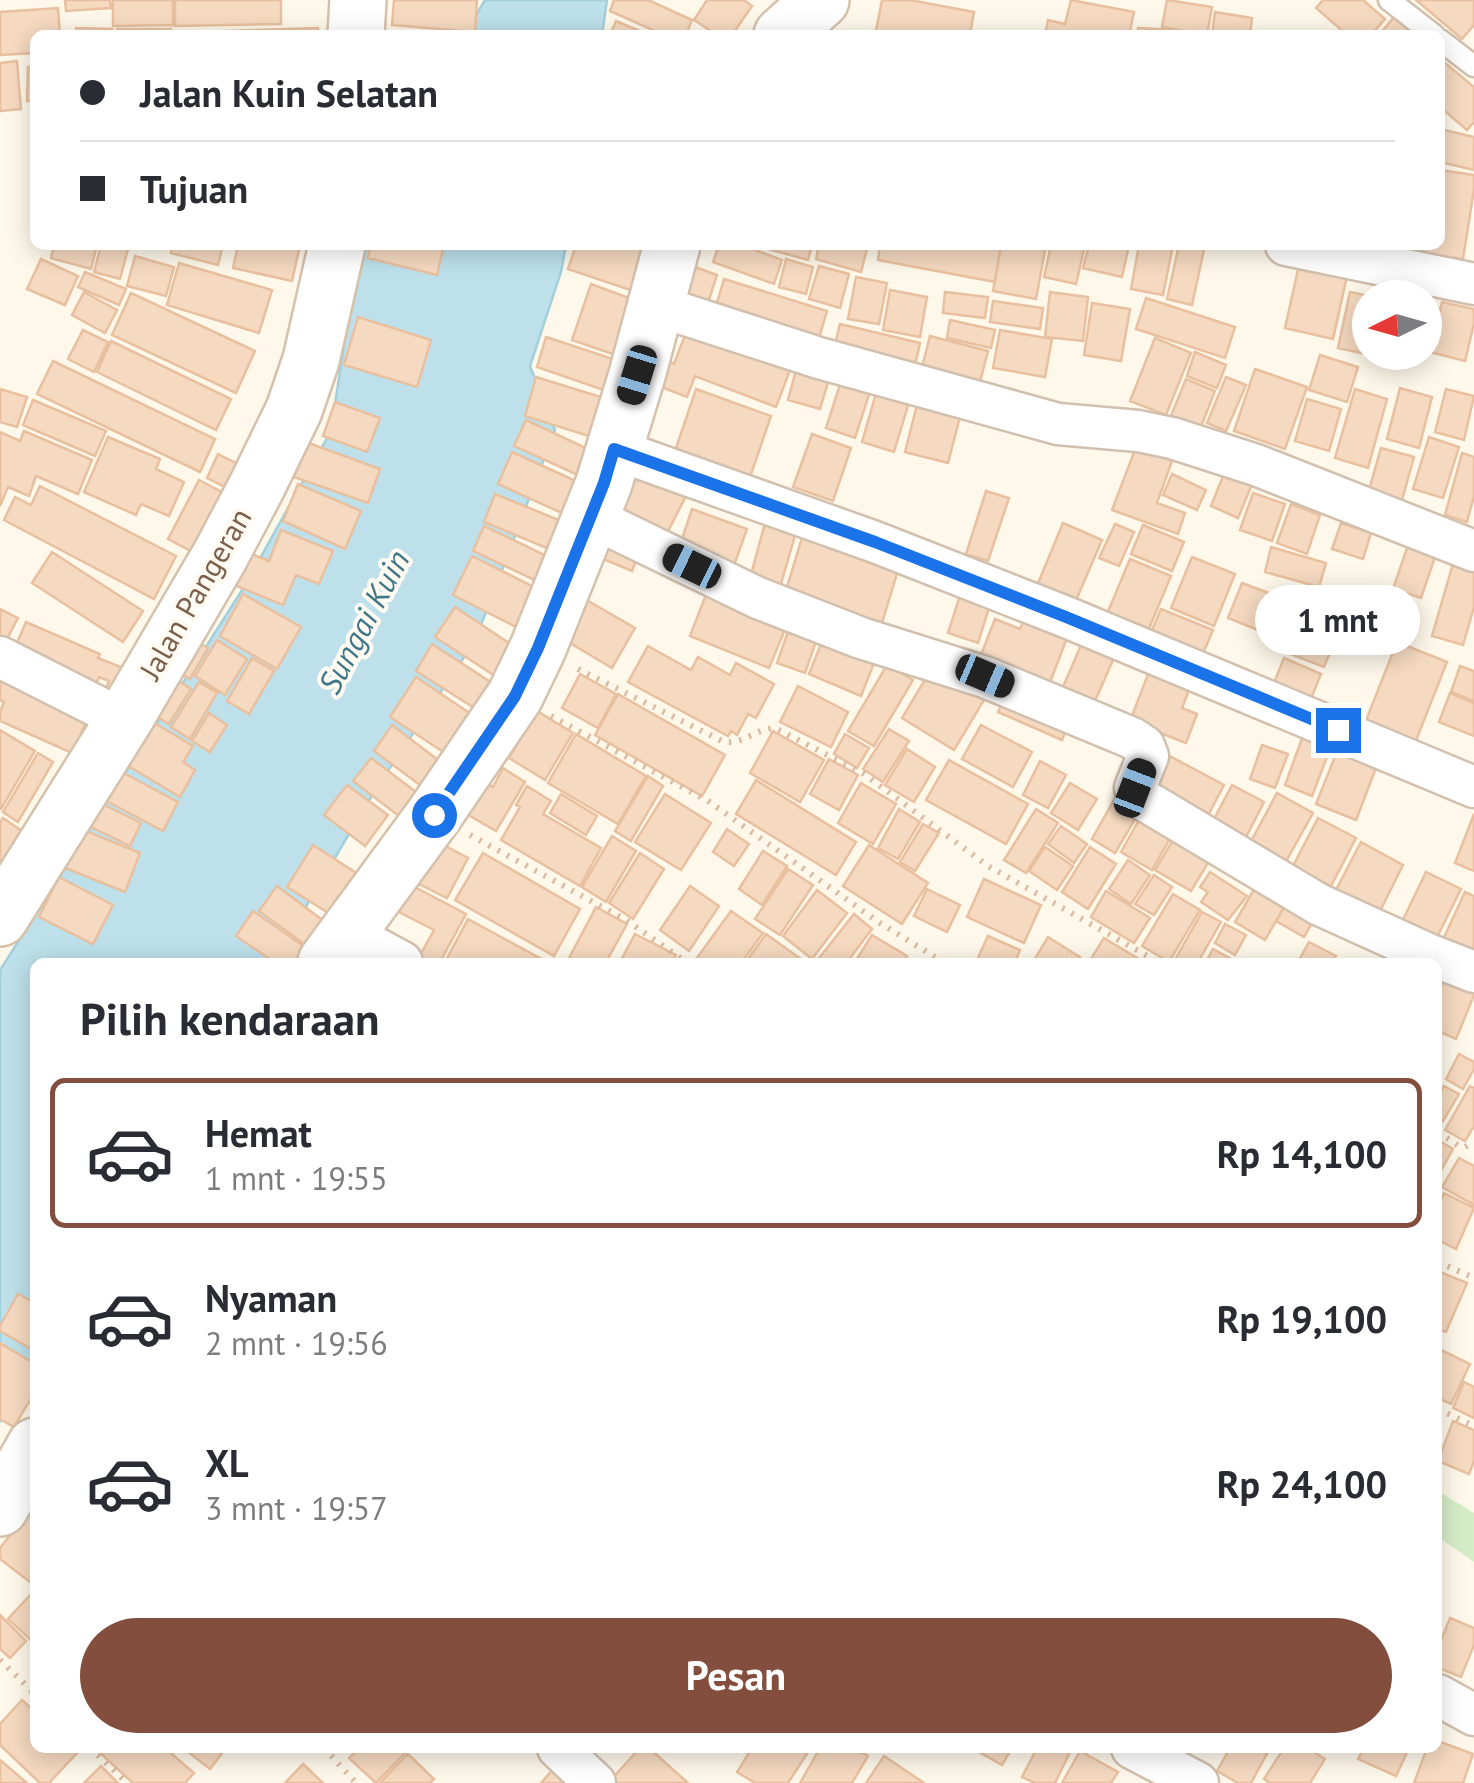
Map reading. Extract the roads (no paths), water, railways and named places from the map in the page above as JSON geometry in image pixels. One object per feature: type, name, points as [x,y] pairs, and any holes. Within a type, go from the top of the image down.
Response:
[{"type":"street","points":[[356,30],[358,0]]},
{"type":"street","points":[[788,30],[821,0]]},
{"type":"street","name":"Jalan Pangeran","points":[[0,918],[124,720],[220,556],[294,410],[311,360],[336,250]]},
{"type":"street","points":[[385,958],[337,947],[434,815],[526,672],[591,517],[637,375],[671,250]]},
{"type":"street","points":[[1310,250],[1474,284]]},
{"type":"street","points":[[655,305],[820,358],[1058,424],[1172,438],[1256,465],[1474,551]]},
{"type":"street","points":[[614,449],[875,542],[1066,617],[1474,787]]},
{"type":"street","points":[[591,517],[758,598],[862,638],[985,676],[1132,738],[1144,746],[1148,756],[1135,788],[1139,797],[1318,904],[1438,958]]},
{"type":"street","points":[[0,657],[124,720]]},
{"type":"street","points":[[1442,959],[1474,972]]},
{"type":"street","points":[[0,1508],[30,1455]]},
{"type":"street","points":[[1442,1696],[1474,1715]]},
{"type":"street","points":[[563,1753],[595,1783]]},
{"type":"street","points":[[1141,1753],[1198,1783]]},
{"type":"lane","points":[[1388,0],[1427,30]]},
{"type":"lane","points":[[1445,44],[1474,66]]},
{"type":"water","points":[[485,0],[607,0],[603,30],[467,30]]},
{"type":"water","name":"Sungai Kuin","points":[[358,250],[565,250],[530,366],[555,430],[475,641],[377,787],[275,958],[30,958],[30,1370],[0,1421],[0,970],[244,587],[331,431]]}]
